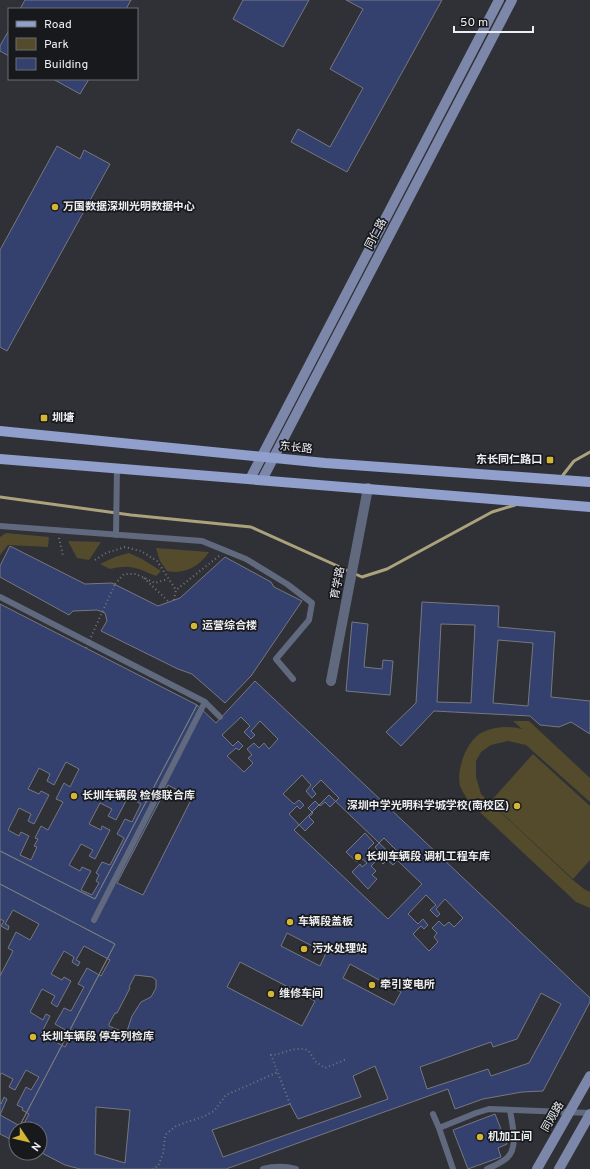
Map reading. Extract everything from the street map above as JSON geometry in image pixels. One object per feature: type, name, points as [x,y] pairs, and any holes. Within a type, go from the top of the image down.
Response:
[{"type":"main road","name":"东长路","points":[[0,431],[333,464],[590,482]]},
{"type":"main road","points":[[0,459],[590,507]]},
{"type":"street","name":"同仁路","points":[[250,479],[499,0]]},
{"type":"street","name":"同仁路","points":[[262,480],[512,0]]},
{"type":"street","name":"育学路","points":[[330,681],[368,488]]},
{"type":"street","name":"同观路","points":[[537,1169],[590,1076]]},
{"type":"street","points":[[559,1169],[590,1113]]},
{"type":"lane","points":[[116,535],[117,468]]},
{"type":"lane","points":[[0,526],[202,541],[246,559],[287,584],[312,603],[309,620],[276,659],[293,679]]},
{"type":"lane","points":[[0,597],[205,702],[220,717]]},
{"type":"lane","points":[[94,920],[205,702]]},
{"type":"lane","points":[[439,1128],[489,1109],[590,1113]]},
{"type":"lane","points":[[487,1169],[500,1163],[508,1157],[513,1147],[514,1135],[510,1110]]},
{"type":"lane","points":[[433,1114],[452,1169]]},
{"type":"lane","points":[[263,1169],[271,1167],[296,1169]]},
{"type":"path","points":[[58,530],[62,556]]},
{"type":"path","points":[[96,560],[106,553],[125,547],[141,551],[157,561],[176,590]]},
{"type":"path","points":[[174,600],[176,590],[219,557]]},
{"type":"path","points":[[86,648],[115,584],[124,574],[136,574],[155,583],[168,578]]},
{"type":"path","points":[[142,576],[169,602]]},
{"type":"path","points":[[290,1104],[271,1055],[280,1054],[290,1049],[300,1048],[308,1050],[316,1062],[325,1068],[347,1059]]},
{"type":"path","points":[[152,1169],[158,1166],[163,1154],[164,1135],[176,1126],[205,1116],[214,1111],[226,1095],[278,1072]]},
{"type":"green space","points":[[6,533],[49,537],[48,547],[8,545],[0,555],[0,537]]},
{"type":"green space","points":[[68,541],[101,542],[89,560],[77,558]]},
{"type":"green space","points":[[156,548],[209,552],[201,561],[191,568],[179,572],[173,572],[167,571],[160,561]]},
{"type":"green space","points":[[129,553],[161,571],[156,576],[134,568],[124,567],[110,569],[100,564],[115,557]]},
{"type":"green space","points":[[513,721],[529,721],[590,778],[590,802],[526,745],[508,741],[491,745],[481,752],[476,761],[476,777],[481,794],[574,881],[590,892],[590,908],[576,902],[469,802],[460,786],[459,779],[461,763],[472,741],[483,732],[493,729],[512,727],[522,729]]},
{"type":"green space","points":[[533,754],[590,806],[590,860],[573,879],[490,802]]},
{"type":"building","points":[[25,0],[131,0],[127,8],[21,8]]},
{"type":"building","points":[[243,0],[309,0],[283,47],[233,19]]},
{"type":"building","points":[[346,0],[442,0],[347,172],[291,142],[298,129],[330,147],[363,88],[330,69],[363,9]]},
{"type":"building","points":[[8,32],[8,55],[0,51],[0,46]]},
{"type":"building","points":[[55,80],[88,80],[80,94]]},
{"type":"building","name":"万国数据深圳光明数据中心","points":[[57,146],[80,159],[84,150],[110,164],[7,351],[0,347],[0,250]]},
{"type":"building","name":"运营综合楼","points":[[10,546],[85,584],[112,583],[158,606],[180,598],[225,557],[271,582],[274,587],[302,601],[251,676],[225,703],[192,674],[178,669],[101,631],[107,621],[105,613],[97,610],[73,611],[69,615],[0,577],[0,566]]},
{"type":"building","points":[[422,602],[499,606],[498,627],[555,632],[551,697],[590,701],[590,734],[571,722],[559,727],[540,725],[530,716],[434,711],[401,746],[386,732],[416,703]],"holes":[[[441,624],[475,625],[471,703],[437,702]],[[498,640],[533,643],[528,706],[493,703]]]},
{"type":"building","name":"长圳车辆段 检修联合库","points":[[0,604],[197,705],[95,899],[0,851]]},
{"type":"building","points":[[352,622],[368,624],[364,667],[382,669],[383,660],[393,661],[390,695],[346,691]]},
{"type":"building","name":"车辆段盖板","points":[[255,681],[590,998],[590,1002],[543,1091],[522,1092],[483,1099],[455,1109],[448,1089],[226,1169],[80,1169],[65,1165],[48,1156],[48,1121],[22,1121],[115,944],[0,884],[0,851],[95,899],[197,705],[216,723]]},
{"type":"building","points":[[241,717],[250,726],[244,732],[251,739],[255,735],[251,731],[260,721],[278,739],[269,749],[264,743],[259,748],[254,743],[247,749],[252,755],[248,758],[253,763],[244,772],[227,756],[236,748],[239,750],[243,746],[238,741],[233,746],[222,735]]},
{"type":"building","points":[[66,762],[79,769],[70,787],[64,783],[56,799],[63,802],[48,830],[41,826],[35,838],[38,839],[34,846],[37,847],[31,860],[20,855],[29,836],[21,832],[19,836],[8,830],[19,808],[31,814],[28,821],[34,824],[49,795],[41,791],[39,794],[28,789],[39,768],[50,774],[47,781],[54,785]]},
{"type":"building","points":[[302,775],[311,785],[306,791],[312,798],[316,794],[312,789],[321,780],[339,798],[330,807],[325,802],[320,806],[315,801],[308,808],[313,813],[309,817],[314,822],[305,831],[289,814],[297,806],[300,809],[304,805],[299,800],[294,804],[283,794]]},
{"type":"building","points":[[168,785],[192,798],[143,895],[117,883]]},
{"type":"building","name":"长圳车辆段 调机工程车库","points":[[329,795],[422,884],[388,919],[294,830]]},
{"type":"building","points":[[128,797],[141,804],[132,822],[125,819],[117,834],[124,838],[110,865],[102,862],[96,873],[99,875],[96,881],[99,883],[92,895],[81,890],[91,871],[82,867],[80,871],[69,865],[81,844],[93,850],[89,856],[95,859],[110,830],[102,826],[101,830],[89,824],[100,803],[112,809],[108,816],[116,820]]},
{"type":"building","points":[[365,833],[374,843],[368,849],[375,855],[379,852],[375,847],[384,838],[402,856],[393,865],[387,860],[383,864],[378,859],[371,866],[376,871],[372,875],[377,879],[368,889],[352,872],[360,864],[362,867],[367,863],[361,858],[357,862],[346,852]]},
{"type":"building","name":"长圳车辆段 停车列检库","points":[[0,884],[115,944],[22,1121],[8,1121],[8,1138],[0,1134]]},
{"type":"building","points":[[426,895],[436,905],[430,910],[437,917],[440,914],[436,909],[445,899],[463,918],[454,927],[449,922],[444,926],[439,921],[432,928],[437,933],[434,937],[438,942],[429,951],[413,934],[421,926],[424,929],[428,925],[423,919],[418,924],[408,914]]},
{"type":"building","points":[[13,910],[39,924],[30,940],[16,932],[8,948],[13,951],[0,976],[0,919],[4,921],[1,926],[8,930],[9,926],[5,924]]},
{"type":"building","name":"污水处理站","points":[[287,933],[326,953],[320,966],[281,946]]},
{"type":"building","points":[[84,946],[110,960],[101,976],[87,968],[78,984],[84,987],[71,1011],[64,1008],[55,1024],[72,1034],[65,1047],[41,1034],[50,1016],[46,1014],[43,1020],[30,1012],[42,989],[55,996],[51,1003],[57,1007],[71,981],[64,977],[62,980],[51,974],[64,951],[74,957],[72,962],[78,966],[80,962],[76,960]]},
{"type":"building","name":"维修车间","points":[[240,962],[315,1001],[302,1026],[227,987]]},
{"type":"building","name":"牵引变电所","points":[[350,964],[401,992],[394,1005],[343,978]]},
{"type":"building","points":[[135,975],[152,977],[156,980],[156,988],[151,997],[141,1002],[132,1016],[127,1031],[123,1032],[109,1026],[109,1024],[115,1013],[117,1013]]},
{"type":"building","points":[[541,993],[561,1004],[529,1063],[491,1076],[488,1069],[427,1089],[420,1067],[491,1042],[493,1047],[517,1039]]},
{"type":"building","points":[[375,1066],[388,1099],[223,1157],[212,1130],[290,1104],[298,1119],[361,1097],[353,1076]]},
{"type":"building","points":[[26,1070],[39,1077],[31,1090],[26,1087],[17,1105],[29,1114],[25,1121],[11,1121],[0,1115],[7,1099],[4,1097],[1,1104],[0,1103],[1,1073],[13,1079],[9,1087],[15,1090]]},
{"type":"building","points":[[96,1107],[130,1110],[125,1163],[95,1154]]},
{"type":"building","name":"机加工间","points":[[495,1114],[507,1144],[498,1148],[501,1157],[468,1169],[453,1130]]},
{"type":"waterway","points":[[563,475],[574,461],[590,452]]},
{"type":"waterway","points":[[0,497],[131,515],[251,527],[362,577],[387,569],[492,512],[515,505]]},
{"type":"place","name":"万国数据深圳光明数据中心","points":[[55,207]]},
{"type":"place","name":"圳塘","points":[[44,418]]},
{"type":"place","name":"东长同仁路口","points":[[550,460]]},
{"type":"place","name":"运营综合楼","points":[[194,626]]},
{"type":"place","name":"长圳车辆段 检修联合库","points":[[74,796]]},
{"type":"place","name":"深圳中学光明科学城学校(南校区)","points":[[517,806]]},
{"type":"place","name":"长圳车辆段 调机工程车库","points":[[358,857]]},
{"type":"place","name":"车辆段盖板","points":[[290,922]]},
{"type":"place","name":"污水处理站","points":[[304,949]]},
{"type":"place","name":"牵引变电所","points":[[372,985]]},
{"type":"place","name":"维修车间","points":[[271,994]]},
{"type":"place","name":"长圳车辆段 停车列检库","points":[[33,1037]]},
{"type":"place","name":"机加工间","points":[[480,1137]]}]
